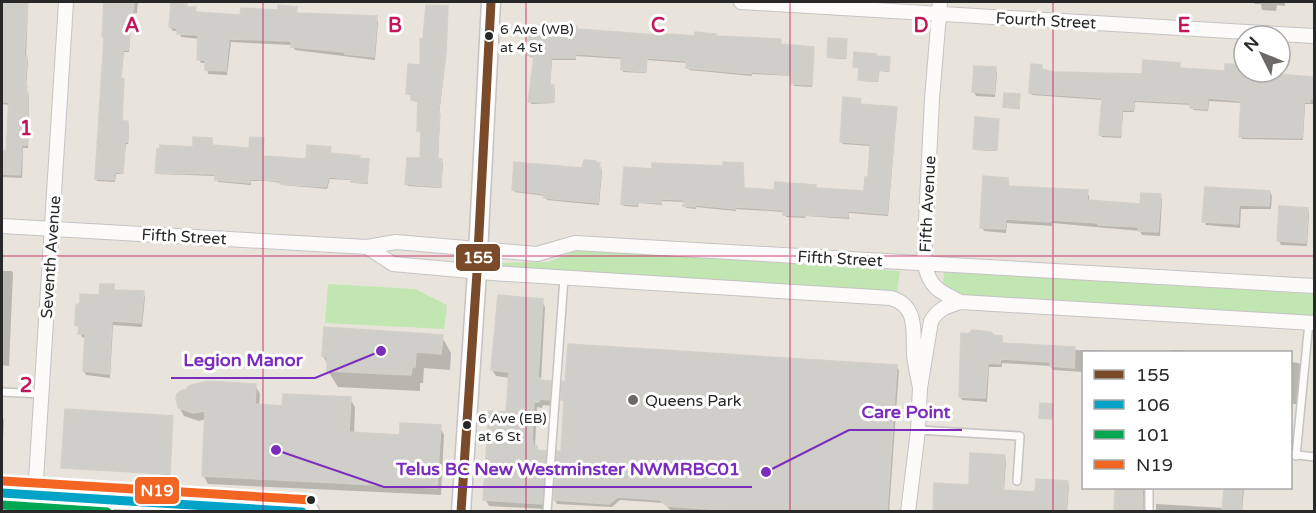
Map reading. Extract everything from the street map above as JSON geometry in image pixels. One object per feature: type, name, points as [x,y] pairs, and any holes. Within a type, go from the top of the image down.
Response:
[{"type":"street","name":"Seventh Avenue","points":[[35,503],[66,2]]},
{"type":"street","points":[[461,512],[477,272],[491,2]]},
{"type":"street","name":"Fourth Street","points":[[741,2],[940,8],[1314,36]]},
{"type":"street","name":"Fifth Avenue","points":[[940,8],[932,99],[924,262],[927,276],[932,284],[945,295],[961,302]]},
{"type":"street","name":"Fifth Street","points":[[2,226],[367,247],[396,242],[537,254],[575,243],[1314,286]]},
{"type":"street","name":"Fifth Street","points":[[367,247],[393,264],[477,272],[891,298],[901,301],[913,322],[914,357],[920,388]]},
{"type":"street","points":[[908,512],[918,430],[920,388],[931,321],[944,306],[961,302],[1312,322]]},
{"type":"street","points":[[2,493],[35,503],[310,512]]},
{"type":"lane","points":[[547,512],[564,277]]},
{"type":"lane","points":[[1312,322],[1293,455],[1314,457]]},
{"type":"lane","points":[[2,392],[41,394]]},
{"type":"lane","points":[[918,430],[1020,436],[1017,481]]},
{"type":"lane","points":[[1149,489],[1149,512]]},
{"type":"green space","points":[[578,250],[900,271],[897,292],[501,268],[501,263],[548,262]]},
{"type":"green space","points":[[944,272],[1314,294],[1314,319],[961,297],[943,288]]},
{"type":"green space","points":[[328,284],[415,289],[447,305],[444,329],[325,323]]},
{"type":"building","points":[[2,2],[28,2],[24,56],[27,56],[25,86],[28,92],[27,145],[22,145],[20,175],[2,174],[2,150],[6,151],[9,102],[2,102]]},
{"type":"building","points":[[104,2],[134,2],[128,50],[123,50],[121,78],[124,79],[122,119],[128,121],[128,142],[125,142],[123,173],[115,172],[114,180],[95,179],[104,38],[102,37]]},
{"type":"building","points":[[171,3],[196,7],[195,12],[240,15],[241,8],[278,10],[278,5],[297,7],[296,13],[377,16],[374,57],[291,47],[291,41],[229,39],[226,71],[205,70],[205,60],[197,60],[198,35],[177,34],[177,28],[169,27]]},
{"type":"building","points":[[426,5],[448,6],[446,53],[438,114],[440,114],[437,159],[442,159],[441,187],[405,184],[407,158],[420,158],[421,131],[417,131],[418,100],[411,100],[411,94],[406,94],[408,64],[420,65],[420,39],[423,39]]},
{"type":"building","points":[[558,25],[577,26],[577,29],[657,35],[657,33],[695,36],[695,32],[716,34],[716,36],[781,39],[781,44],[814,47],[812,85],[791,84],[791,75],[686,68],[687,61],[647,58],[646,72],[621,70],[621,57],[576,54],[575,58],[551,58],[550,85],[554,85],[554,102],[528,102],[534,56],[527,55],[529,28],[558,30]]},
{"type":"building","points":[[828,38],[847,39],[846,58],[827,57]]},
{"type":"building","points":[[854,52],[890,57],[889,71],[879,70],[878,81],[858,80],[859,68],[853,67]]},
{"type":"building","points":[[1143,60],[1180,63],[1180,68],[1225,71],[1225,64],[1232,64],[1232,84],[1292,84],[1292,75],[1314,77],[1314,99],[1304,102],[1302,138],[1239,137],[1241,101],[1208,98],[1207,109],[1190,108],[1190,103],[1134,100],[1133,110],[1122,110],[1121,136],[1099,135],[1102,98],[1029,93],[1031,64],[1042,65],[1042,69],[1054,72],[1142,74]]},
{"type":"building","points":[[974,66],[996,67],[994,94],[972,92]]},
{"type":"building","points":[[1004,93],[1020,94],[1019,108],[1003,107]]},
{"type":"building","points":[[843,97],[861,99],[860,104],[897,107],[887,214],[848,211],[848,217],[783,215],[784,210],[683,206],[684,200],[662,199],[661,203],[621,204],[624,167],[652,169],[652,163],[723,166],[723,162],[743,163],[744,188],[774,190],[775,182],[816,185],[816,188],[864,191],[865,177],[868,177],[870,144],[840,142]]},
{"type":"building","points":[[975,117],[999,119],[997,150],[973,149]]},
{"type":"building","points":[[193,137],[212,138],[212,145],[249,148],[250,137],[264,138],[263,156],[306,159],[307,145],[331,147],[330,153],[369,159],[367,183],[329,177],[326,187],[280,184],[280,181],[250,179],[250,183],[215,180],[215,174],[155,173],[157,149],[160,149],[160,145],[193,147]]},
{"type":"building","points":[[584,160],[600,163],[598,203],[544,198],[544,194],[512,190],[514,162],[582,168]]},
{"type":"building","points":[[983,176],[1008,178],[1008,186],[1088,190],[1087,200],[1140,204],[1141,193],[1161,194],[1158,232],[1138,231],[1138,227],[1051,220],[1051,222],[1006,219],[1005,229],[980,228]]},
{"type":"building","points":[[1205,187],[1270,191],[1269,206],[1239,205],[1238,224],[1202,222]]},
{"type":"building","points":[[1279,206],[1308,208],[1306,243],[1277,241]]},
{"type":"building","points":[[100,284],[114,284],[114,290],[144,291],[141,323],[112,321],[109,374],[83,371],[85,334],[78,334],[79,326],[75,325],[76,305],[80,303],[80,294],[99,295]]},
{"type":"building","points":[[498,295],[543,299],[538,378],[551,381],[550,400],[540,399],[539,402],[534,402],[532,441],[533,446],[537,446],[537,450],[546,451],[542,504],[483,500],[489,411],[506,412],[509,372],[491,370]]},
{"type":"building","points":[[324,327],[443,335],[441,354],[416,352],[415,367],[412,367],[411,375],[327,371],[327,357],[322,356]]},
{"type":"building","points":[[972,330],[1002,336],[1002,343],[1075,347],[1074,368],[1050,366],[1050,362],[1001,359],[1000,364],[988,363],[985,398],[959,397],[961,333],[968,334]]},
{"type":"building","points":[[568,344],[897,365],[887,512],[747,512],[667,506],[660,500],[618,497],[609,504],[554,500],[557,451],[561,452],[564,401],[561,400],[562,381],[565,382]]},
{"type":"building","points":[[208,381],[256,384],[255,404],[282,406],[283,394],[351,397],[349,432],[400,435],[400,423],[441,425],[437,488],[202,476],[205,411],[193,413],[178,408],[176,398],[177,394],[189,386]]},
{"type":"building","points":[[1040,403],[1053,404],[1052,419],[1039,418]]},
{"type":"building","points":[[65,409],[173,416],[170,474],[61,468]]},
{"type":"building","points":[[970,453],[1005,455],[1003,490],[1035,492],[1036,479],[1068,481],[1066,512],[933,512],[934,483],[969,485]]},
{"type":"building","points":[[1115,489],[1142,489],[1143,512],[1114,512]]},
{"type":"building","points":[[1224,489],[1242,489],[1241,512],[1222,512]]},
{"type":"transit line","name":"155","points":[[461,512],[477,272],[491,2]]},
{"type":"transit line","name":"N19","points":[[3,481],[311,500]]},
{"type":"transit line","name":"106","points":[[2,493],[302,512]]},
{"type":"transit line","name":"101","points":[[2,505],[107,512]]},
{"type":"place","name":"6 Ave (WB) at 4 St","points":[[489,36]]},
{"type":"place","name":"Legion Manor","points":[[381,351]]},
{"type":"place","name":"Queens Park","points":[[633,400]]},
{"type":"place","name":"6 Ave (EB) at 6 St","points":[[467,425]]},
{"type":"place","name":"Telus BC New Westminster NWMRBC01","points":[[276,450]]},
{"type":"place","name":"Care Point","points":[[766,472]]}]
